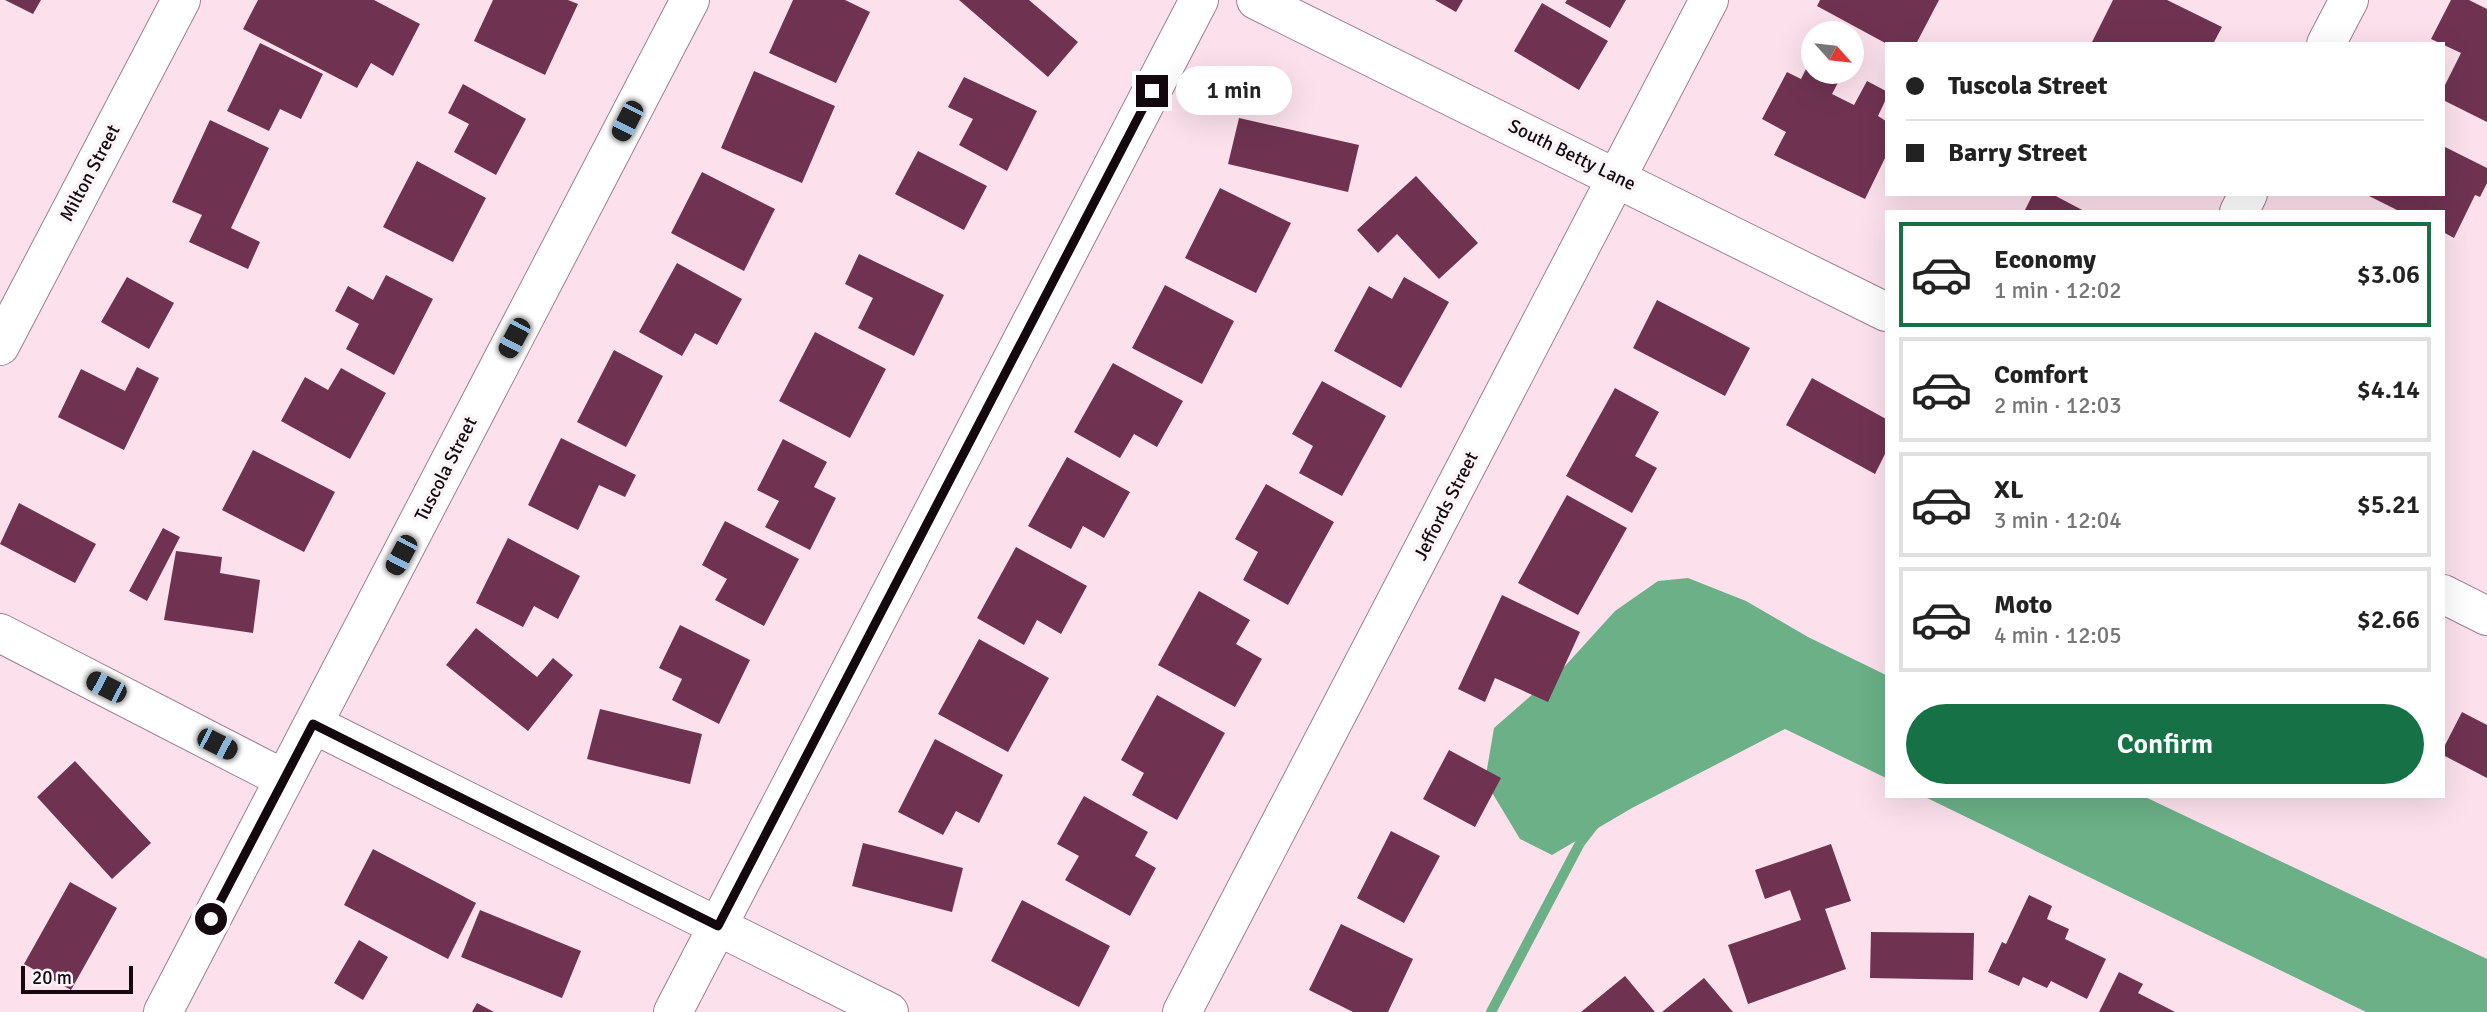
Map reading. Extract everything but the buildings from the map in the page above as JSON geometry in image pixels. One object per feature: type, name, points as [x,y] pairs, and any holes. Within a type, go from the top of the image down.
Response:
[{"type":"street","name":"Milton Street","points":[[0,346],[181,0]]},
{"type":"street","name":"Tuscola Street","points":[[163,1012],[690,0]]},
{"type":"street","points":[[673,1012],[1199,0]]},
{"type":"street","name":"South Betty Lane","points":[[1256,0],[1885,311]]},
{"type":"street","name":"Jeffords Street","points":[[1182,1012],[1709,0]]},
{"type":"street","points":[[2327,42],[2348,0]]},
{"type":"street","points":[[2445,595],[2487,616]]},
{"type":"street","points":[[0,633],[284,779]]},
{"type":"street","points":[[313,724],[889,1012]]},
{"type":"shaded area","points":[[1688,578],[1746,601],[1808,637],[1885,675],[1885,778],[1785,729],[1632,808],[1552,855],[1520,839],[1485,781],[1494,728],[1565,666],[1615,611],[1658,581]]},
{"type":"shaded area","points":[[1927,798],[2147,798],[2487,959],[2487,1012],[2366,1012]]},
{"type":"waterway","points":[[1491,1012],[1580,843],[1594,825]]},
{"type":"route","points":[[211,919],[313,724],[718,926],[1152,91]]}]
